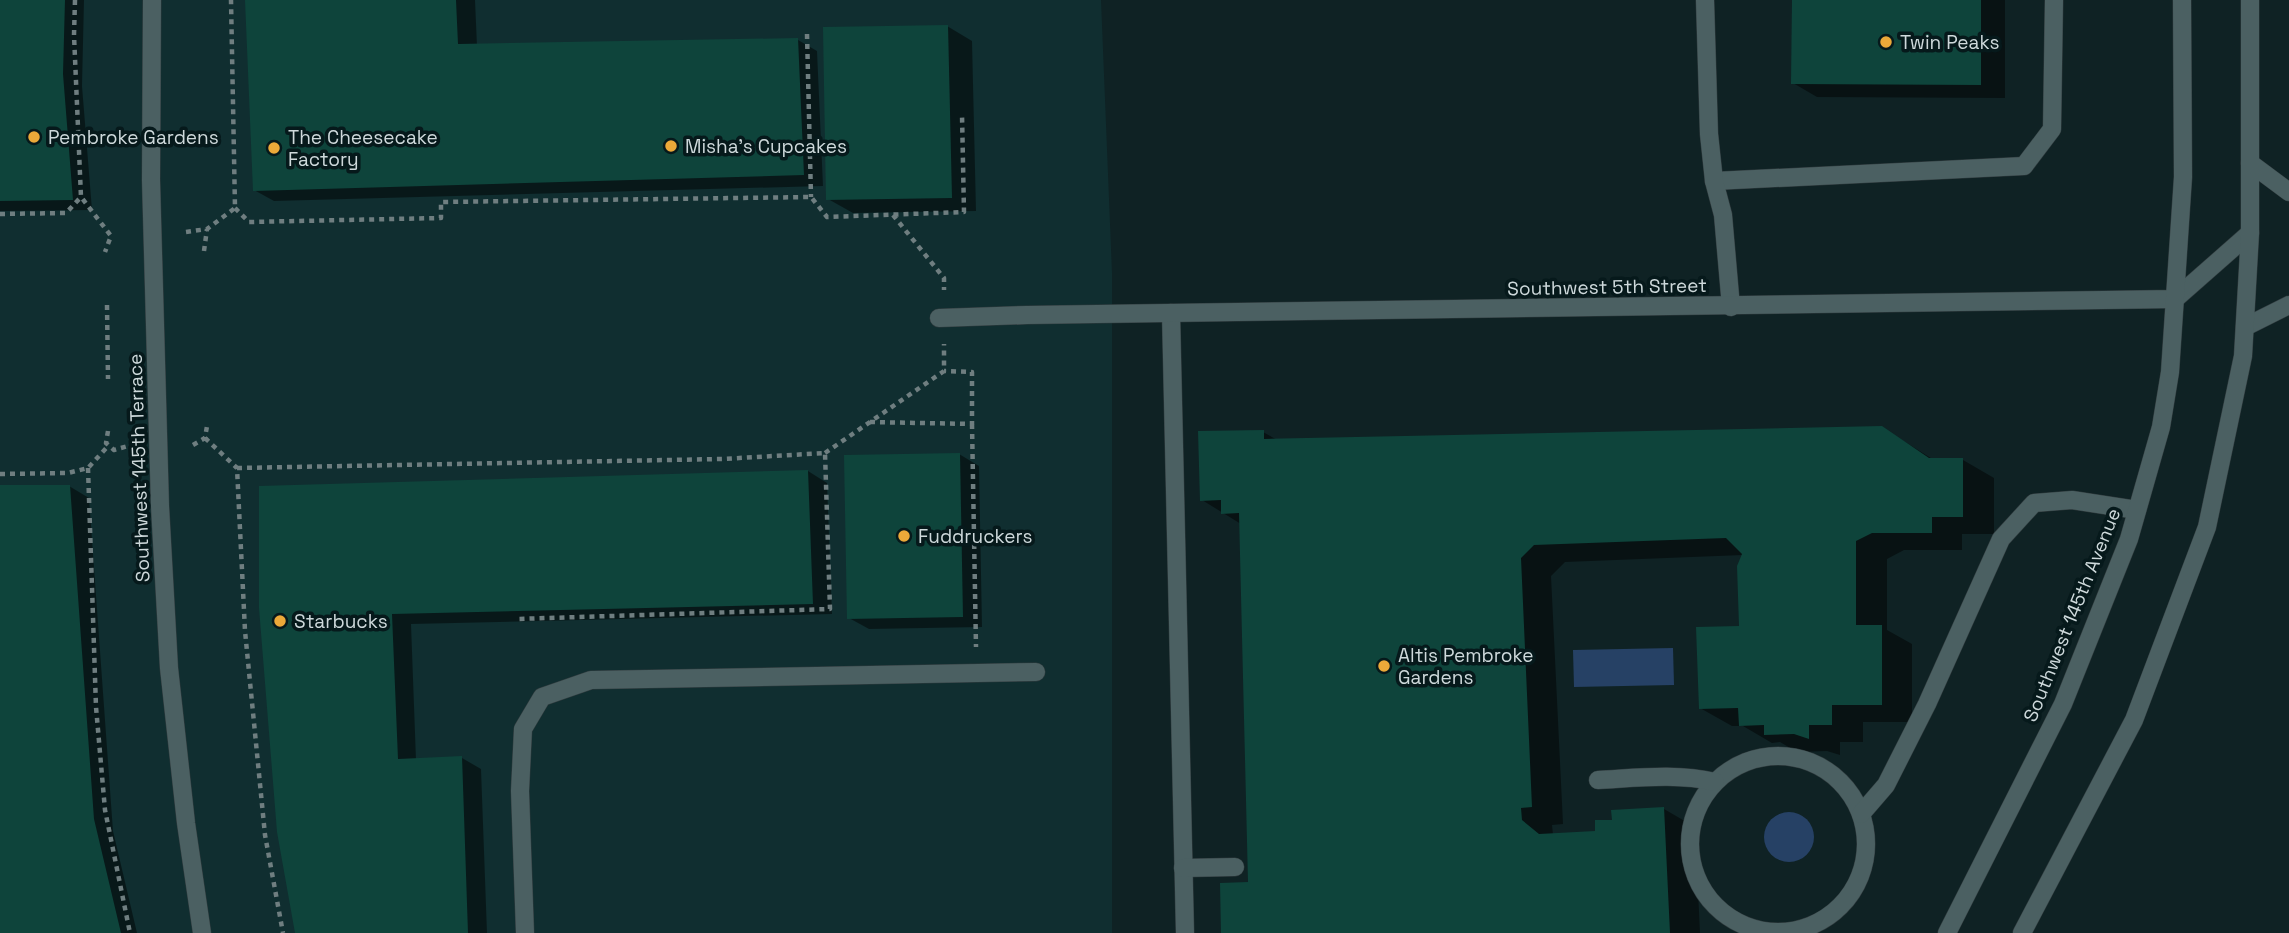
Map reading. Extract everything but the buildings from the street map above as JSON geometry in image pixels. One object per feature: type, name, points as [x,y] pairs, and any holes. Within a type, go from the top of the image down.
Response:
[{"type":"street","name":"Southwest 145th Terrace","points":[[152,0],[151,180],[162,533],[171,681],[186,823],[202,933]]},
{"type":"street","points":[[1705,0],[1709,134],[1714,181],[1723,215],[1731,307]]},
{"type":"street","points":[[1714,181],[2024,166],[2052,130],[2054,0]]},
{"type":"street","name":"Southwest 145th Avenue","points":[[1952,931],[2063,704],[2129,539],[2161,428],[2170,372],[2183,177],[2182,0]]},
{"type":"street","points":[[2022,933],[2134,720],[2207,527],[2244,356],[2250,233],[2250,0]]},
{"type":"street","points":[[2250,163],[2289,192]]},
{"type":"street","points":[[2175,299],[2250,233]]},
{"type":"street","name":"Southwest 5th Street","points":[[939,318],[2175,299]]},
{"type":"street","points":[[2245,327],[2289,305]]},
{"type":"street","points":[[1171,313],[1185,933]]},
{"type":"street","points":[[1861,814],[1886,785],[1927,704],[2001,539],[2034,503],[2072,500],[2137,510]]},
{"type":"street","points":[[525,933],[520,791],[523,729],[542,697],[591,680],[1036,672]]},
{"type":"street","points":[[1767,756],[1797,758],[1824,769],[1847,788],[1861,814],[1866,842],[1863,870],[1850,895],[1831,915],[1807,931],[1776,933],[1747,928],[1722,913],[1702,891],[1691,864],[1689,834],[1698,806],[1715,782],[1739,765],[1767,756]]},
{"type":"street","points":[[1598,780],[1670,777],[1715,782]]},
{"type":"street","points":[[1183,868],[1235,867]]},
{"type":"path","points":[[75,0],[81,197],[111,236]]},
{"type":"path","points":[[231,0],[235,208],[249,222],[441,218],[441,202],[811,197]]},
{"type":"path","points":[[807,34],[811,197],[827,217],[964,212],[962,114]]},
{"type":"path","points":[[0,214],[66,213],[81,197]]},
{"type":"path","points":[[186,232],[207,229],[235,208]]},
{"type":"path","points":[[893,215],[944,278],[944,296]]},
{"type":"path","points":[[204,251],[207,229]]},
{"type":"path","points":[[111,236],[123,232]]},
{"type":"path","points":[[105,252],[111,236]]},
{"type":"path","points":[[107,305],[107,379]]},
{"type":"path","points":[[944,343],[944,371]]},
{"type":"path","points":[[237,468],[722,459],[825,453],[944,371],[972,372],[977,673]]},
{"type":"path","points":[[870,422],[972,424]]},
{"type":"path","points":[[205,438],[207,426]]},
{"type":"path","points":[[108,431],[106,443],[114,450],[128,446]]},
{"type":"path","points":[[192,445],[205,438]]},
{"type":"path","points":[[205,438],[237,468],[245,631],[263,821],[283,933]]},
{"type":"path","points":[[0,474],[68,473],[88,468],[109,445]]},
{"type":"path","points":[[517,619],[830,610],[825,453]]},
{"type":"path","points":[[88,468],[96,707],[105,810],[130,933]]},
{"type":"shaded area","points":[[0,0],[1101,0],[1112,273],[1112,933],[0,933]]},
{"type":"water","points":[[1673,648],[1674,685],[1574,687],[1573,650]]},
{"type":"water","points":[[1789,812],[1806,820],[1814,837],[1806,854],[1789,862],[1772,854],[1764,837],[1772,820]]},
{"type":"place","name":"Twin Peaks","points":[[1886,42]]},
{"type":"place","name":"Pembroke Gardens","points":[[34,137]]},
{"type":"place","name":"Misha's Cupcakes","points":[[671,146]]},
{"type":"place","name":"The Cheesecake Factory","points":[[274,148]]},
{"type":"place","name":"Fuddruckers","points":[[904,536]]},
{"type":"place","name":"Starbucks","points":[[280,621]]},
{"type":"place","name":"Altis Pembroke Gardens","points":[[1384,666]]}]
